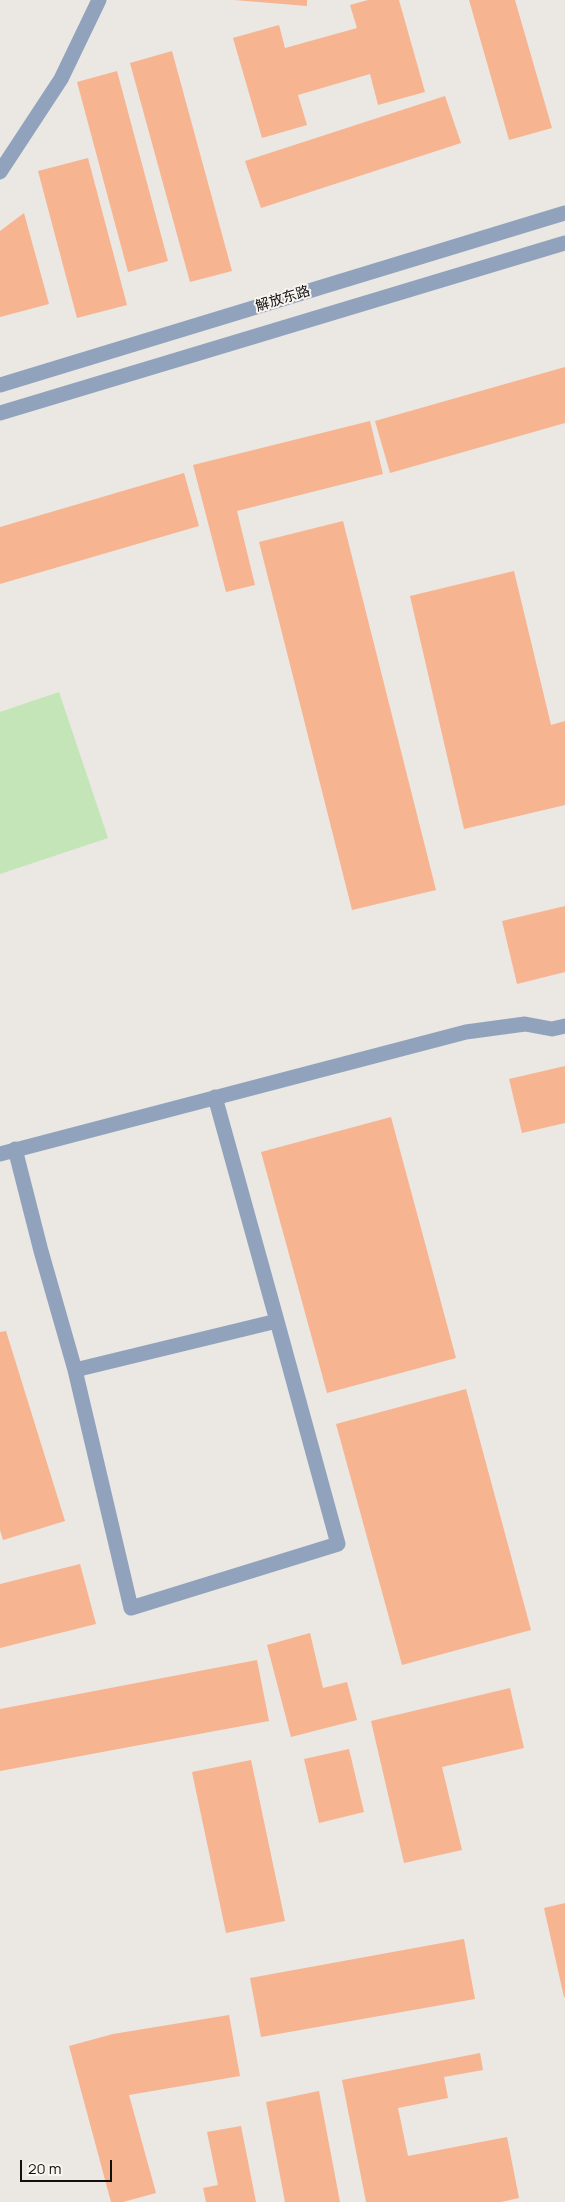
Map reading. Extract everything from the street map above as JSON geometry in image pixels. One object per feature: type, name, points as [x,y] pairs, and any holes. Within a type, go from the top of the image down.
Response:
[{"type":"street","points":[[0,172],[61,79],[99,0]]},
{"type":"street","name":"解放东路","points":[[0,385],[565,214]]},
{"type":"street","name":"解放东路","points":[[0,413],[565,243]]},
{"type":"street","points":[[0,1154],[466,1032],[525,1024],[552,1029],[565,1026]]},
{"type":"street","points":[[15,1149],[41,1251],[75,1370],[131,1608],[338,1544],[215,1097]]},
{"type":"street","points":[[75,1370],[277,1321]]},
{"type":"green space","points":[[59,692],[108,838],[0,874],[0,712]]},
{"type":"building","points":[[234,0],[307,0],[307,6]]},
{"type":"building","points":[[368,0],[399,0],[425,92],[378,105],[370,74],[298,95],[307,125],[262,138],[233,38],[279,25],[285,48],[357,28],[350,5]]},
{"type":"building","points":[[469,0],[515,0],[552,128],[509,140]]},
{"type":"building","points":[[172,51],[232,271],[190,282],[130,63]]},
{"type":"building","points":[[117,71],[168,261],[128,272],[77,82]]},
{"type":"building","points":[[445,96],[461,143],[261,208],[245,161]]},
{"type":"building","points":[[88,158],[127,305],[77,318],[38,171]]},
{"type":"building","points":[[24,213],[49,304],[0,317],[0,231]]},
{"type":"building","points":[[565,367],[565,423],[390,473],[375,421]]},
{"type":"building","points":[[370,421],[383,474],[237,511],[255,585],[226,592],[193,465]]},
{"type":"building","points":[[184,473],[199,526],[0,584],[0,527]]},
{"type":"building","points":[[343,521],[436,890],[352,910],[259,542]]},
{"type":"building","points":[[514,571],[551,725],[565,721],[565,805],[464,829],[410,596]]},
{"type":"building","points":[[565,906],[565,972],[517,984],[502,921]]},
{"type":"building","points":[[565,1066],[565,1123],[522,1133],[509,1079]]},
{"type":"building","points":[[391,1117],[456,1358],[327,1393],[261,1152]]},
{"type":"building","points":[[6,1331],[65,1521],[3,1540],[0,1530],[0,1332]]},
{"type":"building","points":[[466,1389],[531,1630],[402,1665],[336,1424]]},
{"type":"building","points":[[80,1564],[96,1624],[0,1648],[0,1584]]},
{"type":"building","points":[[310,1633],[323,1688],[347,1682],[357,1720],[291,1737],[267,1645]]},
{"type":"building","points":[[257,1660],[269,1721],[0,1771],[0,1709]]},
{"type":"building","points":[[510,1688],[524,1748],[442,1767],[462,1850],[404,1863],[371,1721]]},
{"type":"building","points":[[349,1749],[364,1812],[319,1823],[304,1759]]},
{"type":"building","points":[[251,1760],[285,1921],[226,1933],[192,1772]]},
{"type":"building","points":[[565,1903],[565,1997],[564,1997],[544,1908]]},
{"type":"building","points":[[464,1939],[475,1999],[261,2037],[250,1978]]},
{"type":"building","points":[[229,2015],[240,2076],[129,2095],[156,2193],[123,2202],[111,2202],[69,2046],[113,2034]]},
{"type":"building","points":[[480,2053],[483,2070],[444,2077],[448,2098],[398,2108],[408,2156],[507,2137],[519,2198],[501,2202],[366,2202],[342,2080]]},
{"type":"building","points":[[319,2091],[340,2202],[285,2202],[266,2102]]},
{"type":"building","points":[[241,2126],[256,2202],[206,2202],[203,2188],[218,2185],[207,2132]]}]
